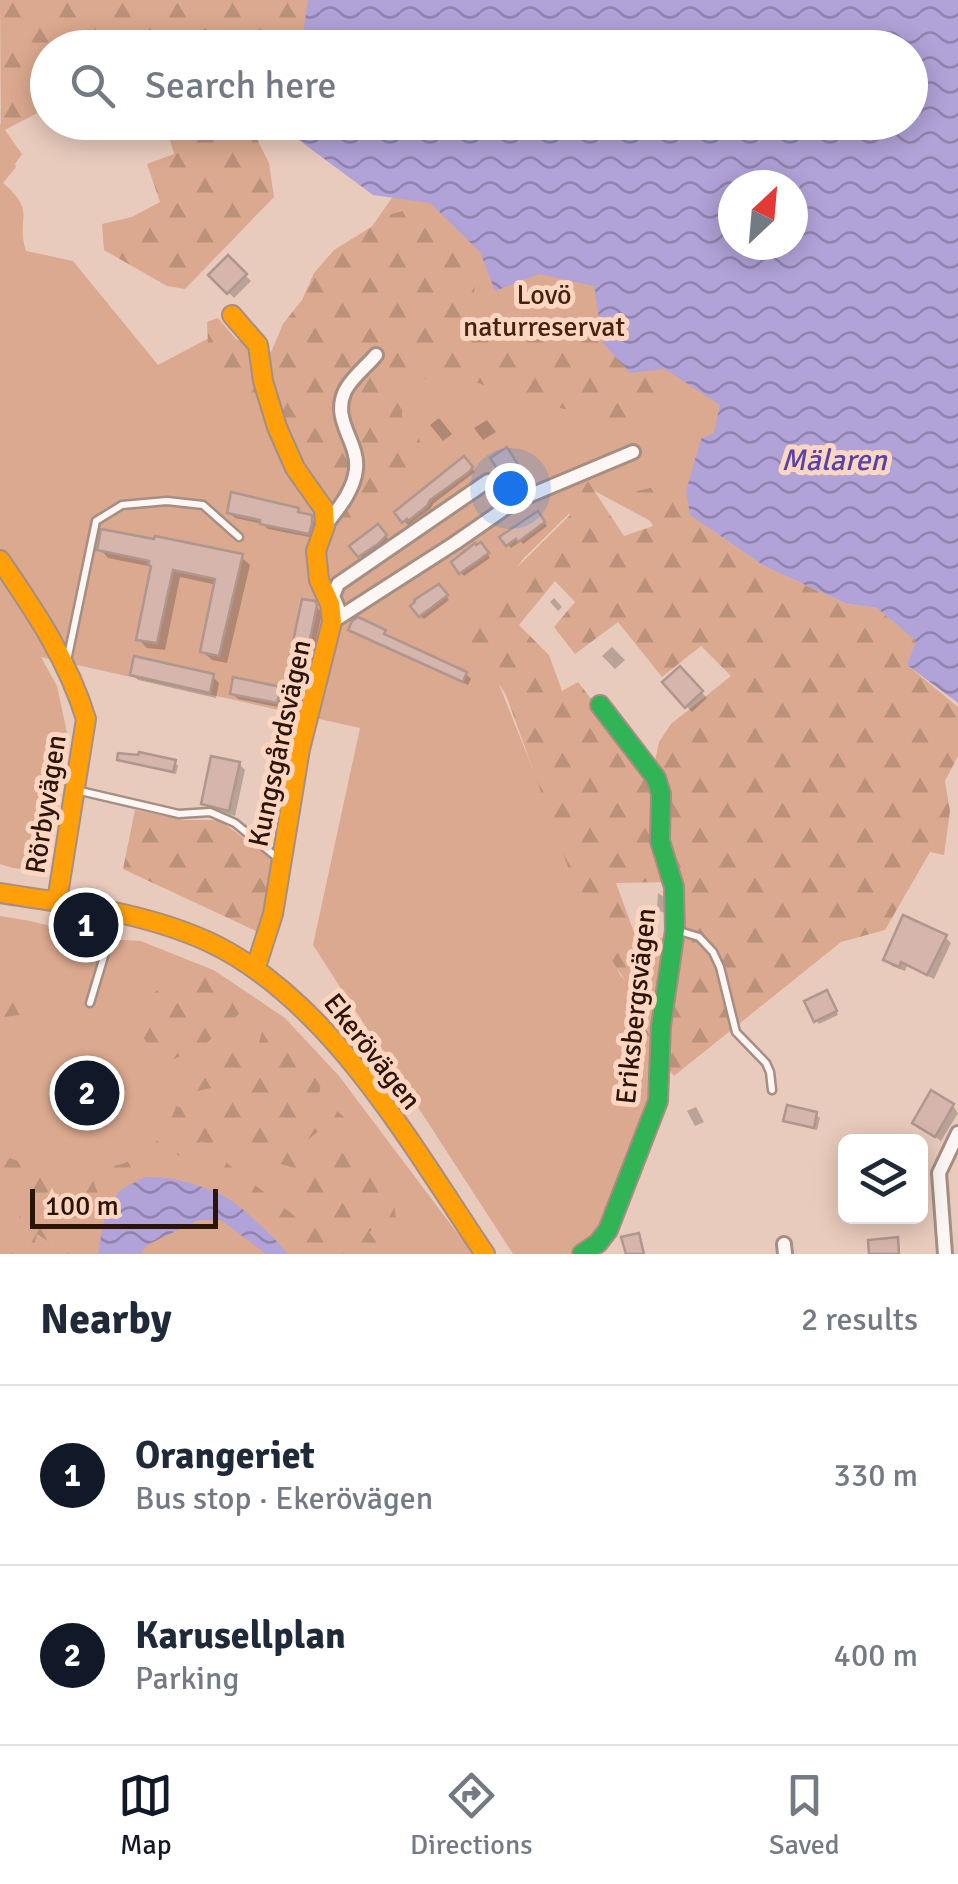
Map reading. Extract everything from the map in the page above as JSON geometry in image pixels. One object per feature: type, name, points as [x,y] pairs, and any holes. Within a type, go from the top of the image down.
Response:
[{"type":"street","points":[[232,315],[258,344],[263,382],[277,426],[295,468],[324,510],[325,526]]},
{"type":"street","points":[[325,526],[344,501],[356,468],[340,415],[345,391],[376,355]]},
{"type":"street","points":[[514,502],[502,485],[488,482],[338,584],[333,596],[337,618],[514,502],[633,452]]},
{"type":"street","name":"Kungsgårdsvägen","points":[[256,967],[282,862],[301,748],[337,618],[319,580],[316,551],[325,526]]},
{"type":"street","name":"Rörbyvägen","points":[[0,560],[66,662],[86,720],[57,902]]},
{"type":"street","name":"Eriksbergsvägen","points":[[582,1254],[608,1230],[658,1101],[661,1026],[675,930],[674,887],[660,841],[656,778],[600,706]]},
{"type":"street","name":"Ekerövägen","points":[[0,892],[164,924],[208,941],[256,967],[305,1007],[345,1052],[485,1254]]},
{"type":"street","points":[[945,1254],[939,1173],[953,1156],[958,1133]]},
{"type":"lane","points":[[66,662],[96,521],[122,505],[167,502],[203,506],[239,538]]},
{"type":"lane","points":[[74,790],[179,814],[210,812],[236,823],[282,862]]},
{"type":"lane","points":[[90,1003],[114,912]]},
{"type":"lane","points":[[675,930],[699,937],[713,952],[736,1032],[766,1063],[772,1090]]},
{"type":"green space","name":"Lovö naturreservat","points":[[0,0],[958,0],[958,618],[720,528],[658,525],[593,490],[523,559],[488,610],[494,672],[620,975],[655,1037],[654,1098],[598,1239],[576,1254],[513,1254],[313,945],[360,728],[41,657],[57,686],[69,742],[49,865],[44,871],[0,864],[0,123],[22,154],[3,183],[23,209],[26,251],[73,261],[158,365],[211,337],[273,367],[413,168],[716,140],[928,140],[928,30],[30,30]]},
{"type":"green space","points":[[0,0],[308,0],[303,30],[30,30],[30,117],[1,132]]},
{"type":"green space","points":[[170,140],[258,140],[269,163],[274,197],[185,289],[167,286],[104,250],[102,224],[132,217],[160,202],[147,164],[174,154]]},
{"type":"green space","points":[[430,203],[480,252],[471,311],[475,339],[529,314],[558,320],[603,343],[630,373],[665,369],[663,384],[653,412],[624,422],[533,402],[446,376],[415,380],[402,391],[402,416],[419,439],[426,458],[340,534],[329,495],[295,428],[237,406],[208,343],[207,322],[218,318],[236,339],[271,352],[314,273],[334,250],[392,214]]},
{"type":"green space","points":[[585,477],[624,536],[653,526],[633,492],[690,479],[686,491],[690,515],[764,566],[847,604],[877,608],[917,641],[907,665],[958,707],[958,756],[945,781],[950,811],[944,855],[930,852],[885,930],[841,942],[674,1076],[665,1064],[680,931],[681,886],[668,853],[665,791],[654,766],[659,742],[671,724],[731,676],[701,646],[662,677],[618,622],[575,654],[554,627],[575,602],[555,581],[519,625],[549,655],[562,691],[578,682],[649,774],[657,798],[656,846],[670,882],[616,883],[638,943],[670,936],[655,1037],[631,1031],[626,982],[580,900],[506,695],[467,635],[472,619],[499,585],[570,515],[559,487]]},
{"type":"green space","points":[[135,810],[184,820],[219,820],[274,860],[258,932],[123,869]]},
{"type":"green space","points":[[0,916],[103,939],[141,941],[213,970],[285,1018],[339,1076],[473,1254],[0,1254]]},
{"type":"green space","points":[[193,962],[215,971],[264,1004],[256,1017],[240,1013],[201,1048],[169,1061],[151,1048],[134,1025],[134,1009]]},
{"type":"green space","points":[[44,996],[42,1012],[0,1020],[0,1001]]},
{"type":"green space","points":[[270,1021],[298,1053],[324,1071],[319,1094],[344,1117],[340,1129],[320,1130],[305,1142],[389,1166],[383,1187],[393,1192],[396,1219],[369,1232],[380,1247],[375,1254],[305,1254],[165,1145],[131,1168],[91,1175],[100,1199],[93,1202],[97,1220],[85,1227],[85,1243],[99,1244],[98,1254],[48,1254],[48,1241],[37,1234],[32,1254],[0,1254],[0,1234],[16,1233],[22,1207],[7,1199],[0,1178],[0,1138],[6,1142],[3,1156],[76,1180],[90,1175],[93,1167],[134,1159],[164,1132],[176,1106],[220,1118],[220,1086],[188,1093],[186,1067],[213,1052],[224,1056],[237,1037],[243,1054],[257,1050],[263,1028]],"holes":[[[199,1141],[302,1170],[315,1207],[306,1225]]]},
{"type":"water","name":"Mälaren","points":[[308,0],[958,0],[958,703],[907,665],[916,641],[877,608],[847,604],[764,566],[690,515],[686,491],[701,439],[714,433],[720,405],[665,369],[630,373],[603,343],[594,286],[539,274],[495,291],[480,252],[430,203],[373,195],[299,140],[928,140],[928,30],[304,30]]},
{"type":"water","points":[[145,1177],[184,1182],[222,1195],[257,1222],[288,1254],[266,1254],[221,1220],[199,1220],[149,1244],[139,1254],[98,1254],[105,1214],[120,1190]]},
{"type":"building","points":[[228,255],[247,274],[227,294],[208,275]]},
{"type":"building","points":[[507,447],[527,479],[515,486],[490,458]]},
{"type":"building","points":[[464,456],[473,467],[469,472],[402,523],[394,512]]},
{"type":"building","points":[[231,492],[299,508],[298,512],[312,515],[309,534],[227,513]]},
{"type":"building","points":[[538,511],[545,522],[506,546],[499,537]]},
{"type":"building","points":[[378,524],[387,535],[358,557],[349,546]]},
{"type":"building","points":[[101,529],[243,554],[219,656],[200,652],[215,579],[173,570],[157,643],[136,640],[151,566],[149,561],[97,550]]},
{"type":"building","points":[[481,542],[489,553],[459,574],[451,562]]},
{"type":"building","points":[[439,584],[448,595],[419,617],[410,606]]},
{"type":"building","points":[[302,599],[317,605],[304,668],[288,665]]},
{"type":"building","points":[[358,617],[386,630],[384,634],[467,672],[463,682],[348,630]]},
{"type":"building","points":[[134,656],[214,674],[210,693],[130,675]]},
{"type":"building","points":[[680,666],[703,691],[685,708],[662,682]]},
{"type":"building","points":[[233,677],[281,687],[277,703],[230,694]]},
{"type":"building","points":[[139,752],[176,760],[173,772],[117,760],[118,753]]},
{"type":"building","points":[[211,756],[240,762],[229,811],[201,804]]},
{"type":"building","points":[[903,915],[947,935],[927,975],[901,962],[899,967],[883,960]]},
{"type":"building","points":[[827,990],[837,1011],[814,1022],[804,1001]]},
{"type":"building","points":[[931,1090],[954,1104],[935,1137],[912,1123]]},
{"type":"building","points":[[787,1105],[817,1112],[814,1128],[783,1121]]},
{"type":"building","points":[[639,1233],[644,1254],[626,1254],[621,1237]]},
{"type":"building","points":[[898,1237],[899,1254],[869,1254],[868,1240]]},
{"type":"traffic: fast","points":[[582,1254],[608,1230],[658,1101],[661,1026],[675,930],[674,887],[660,841],[661,794],[656,778],[600,705]]},
{"type":"traffic: slow","points":[[232,315],[258,345],[263,381],[277,427],[295,468],[324,509],[325,526],[316,551],[319,580],[330,604],[332,622],[300,749],[273,914],[256,967]]},
{"type":"traffic: slow","points":[[0,560],[60,656],[86,719],[57,901]]},
{"type":"traffic: slow","points":[[0,893],[159,923],[209,942],[253,967],[293,1000],[365,1079],[485,1254]]},
{"type":"place","name":"Orangeriet","points":[[86,925]]},
{"type":"place","name":"Karusellplan","points":[[87,1093]]}]
